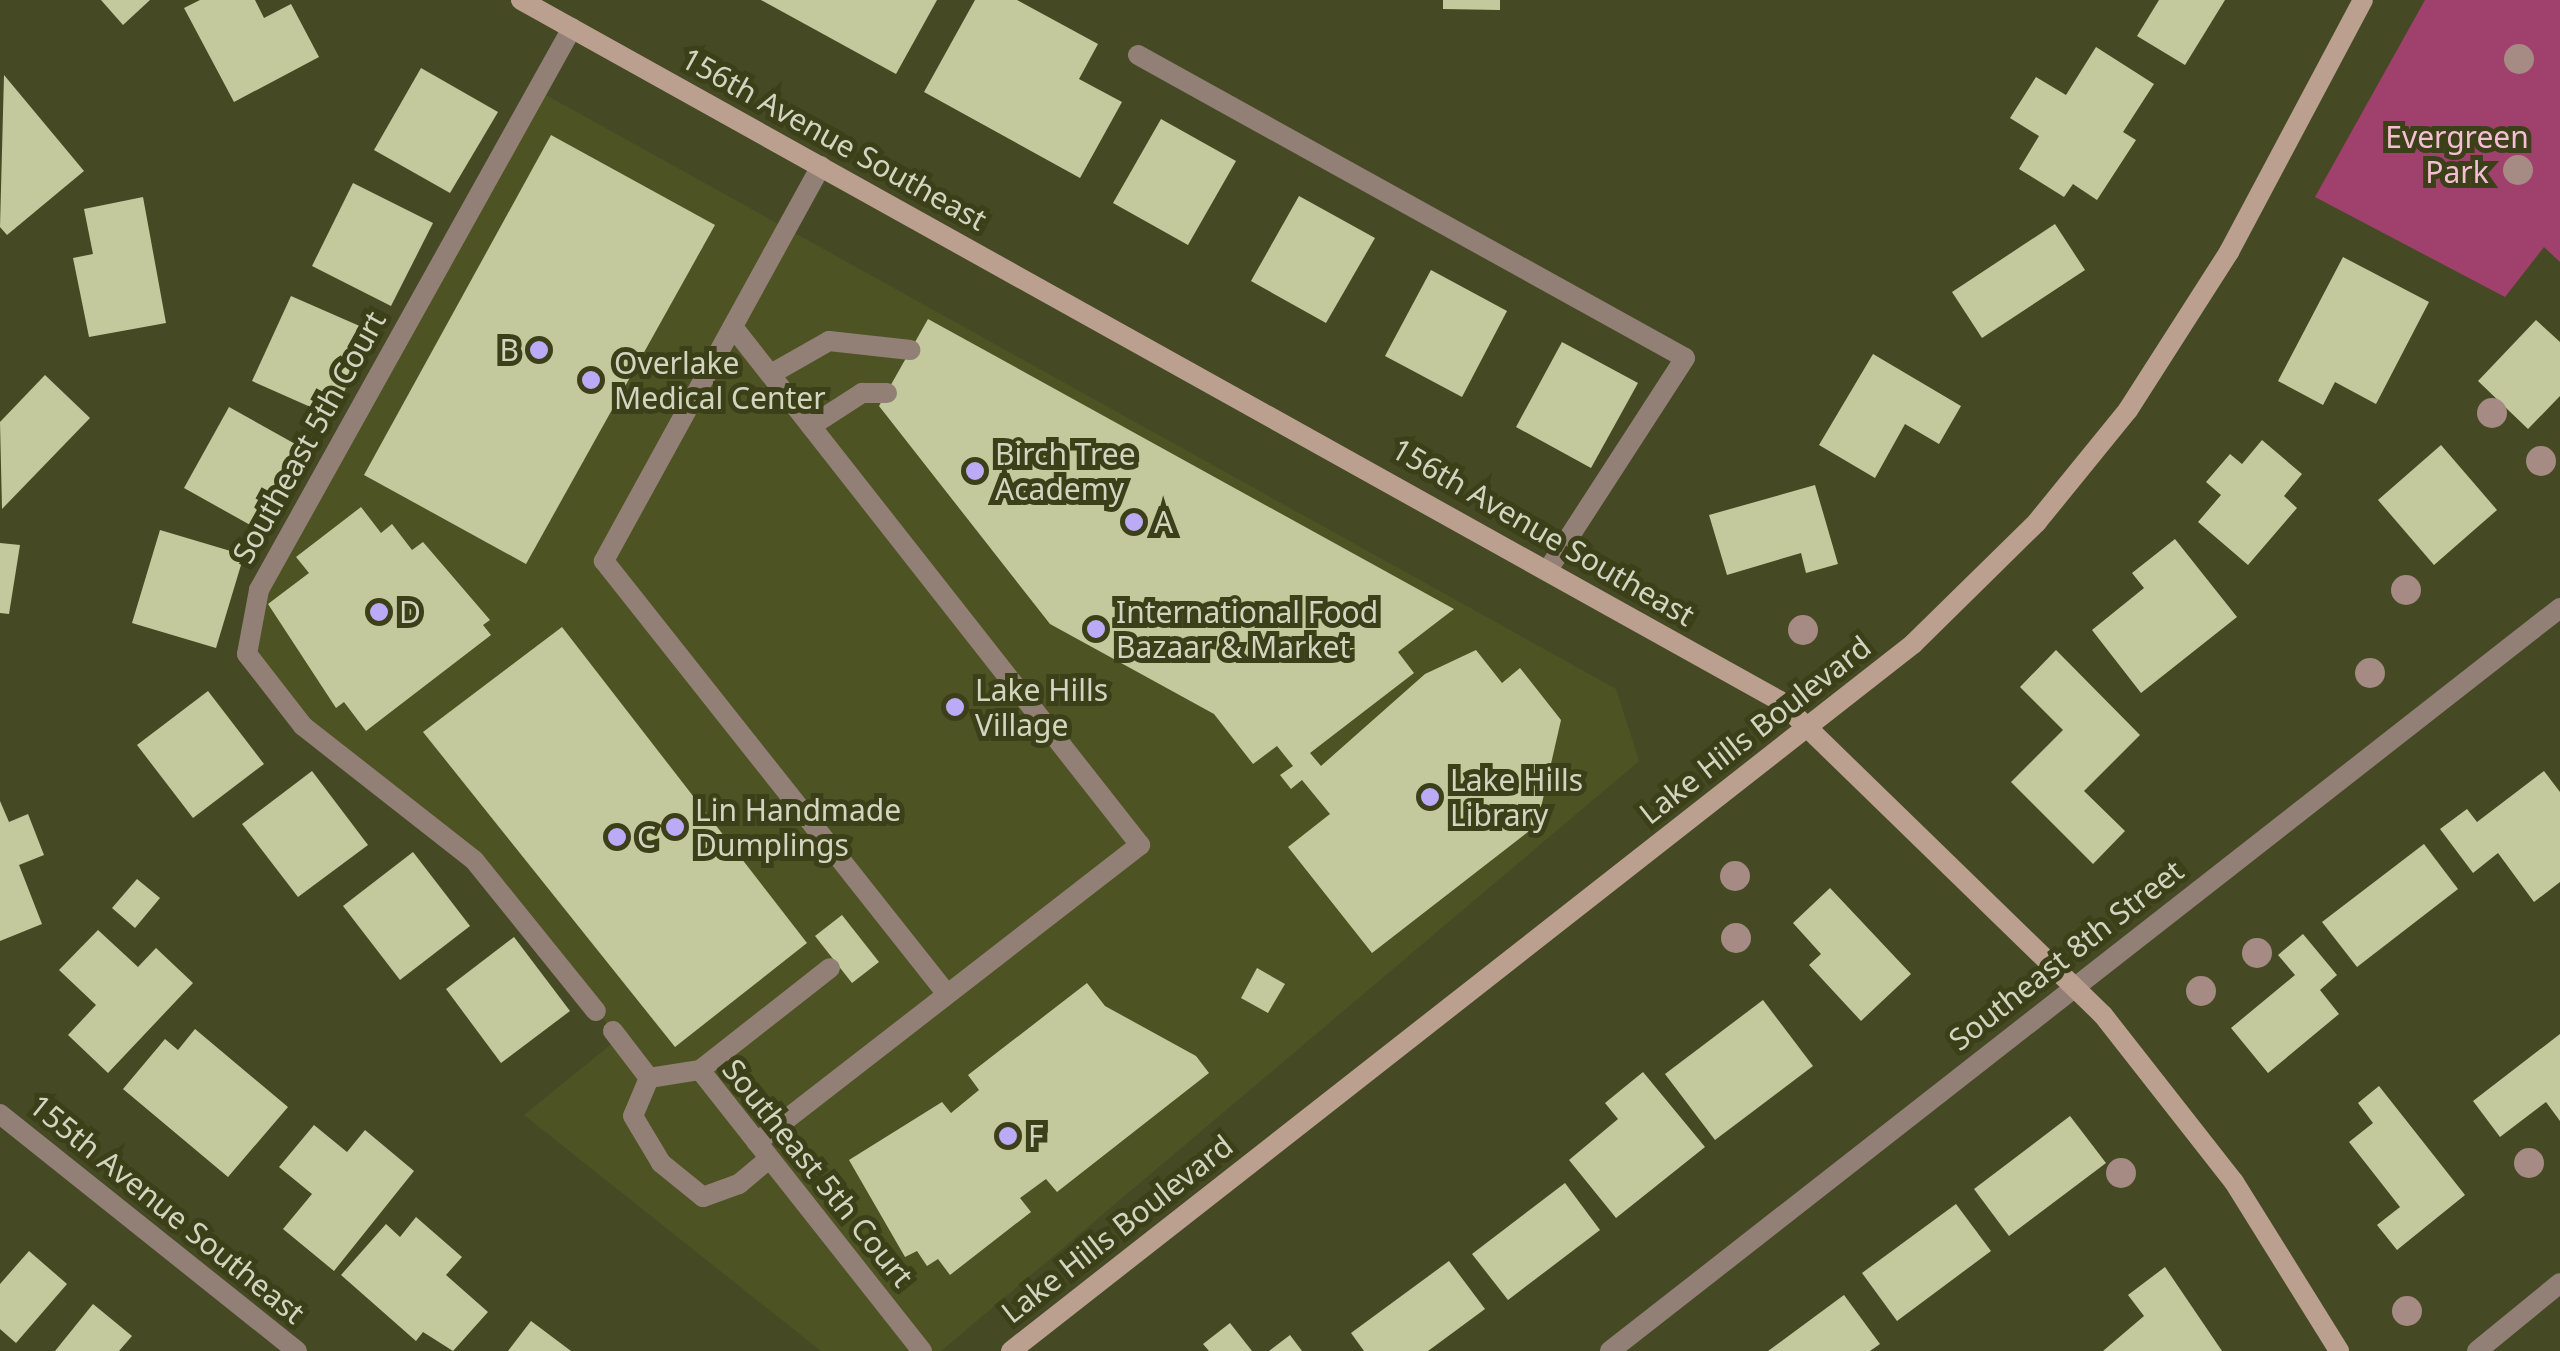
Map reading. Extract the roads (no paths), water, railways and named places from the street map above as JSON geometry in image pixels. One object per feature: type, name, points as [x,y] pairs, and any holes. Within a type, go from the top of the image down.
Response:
[{"type":"street","name":"156th Avenue Southeast","points":[[521,0],[1549,568],[1780,702],[2075,985],[2234,1182],[2339,1351]]},
{"type":"street","name":"Lake Hills Boulevard","points":[[1011,1351],[1913,644],[2036,522],[2128,410],[2229,252],[2363,0]]},
{"type":"street","name":"Southeast 5th Court","points":[[572,28],[258,590],[247,654],[303,726],[474,860],[596,1010]]},
{"type":"street","points":[[1138,55],[1685,358],[1549,568]]},
{"type":"street","points":[[821,166],[604,561],[946,994]]},
{"type":"street","points":[[613,1031],[650,1078],[632,1116],[661,1163],[703,1197],[739,1184],[763,1150],[946,994],[1140,845],[733,327]]},
{"type":"street","points":[[770,374],[829,341],[911,350]]},
{"type":"street","points":[[811,426],[862,393],[887,393]]},
{"type":"street","name":"Southeast 8th Street","points":[[1610,1351],[2560,608]]},
{"type":"street","points":[[700,1070],[830,968]]},
{"type":"street","name":"Southeast 5th Court","points":[[650,1078],[700,1070],[922,1351]]},
{"type":"street","name":"155th Avenue Southeast","points":[[0,1114],[297,1351]]},
{"type":"street","points":[[2476,1351],[2560,1283]]},
{"type":"place","name":"B","points":[[539,350]]},
{"type":"place","name":"Overlake Medical Center","points":[[591,380]]},
{"type":"place","name":"Birch Tree Academy","points":[[975,471]]},
{"type":"place","name":"A","points":[[1134,522]]},
{"type":"place","name":"D","points":[[379,612]]},
{"type":"place","name":"International Food Bazaar & Market","points":[[1096,629]]},
{"type":"place","name":"Lake Hills Village","points":[[955,707]]},
{"type":"place","name":"Lake Hills Library","points":[[1430,797]]},
{"type":"place","name":"Lin Handmade Dumplings","points":[[675,827]]},
{"type":"place","name":"C","points":[[617,837]]},
{"type":"place","name":"F","points":[[1008,1136]]},
{"type":"park label","name":"Evergreen Park","points":[[2457,154]]}]
